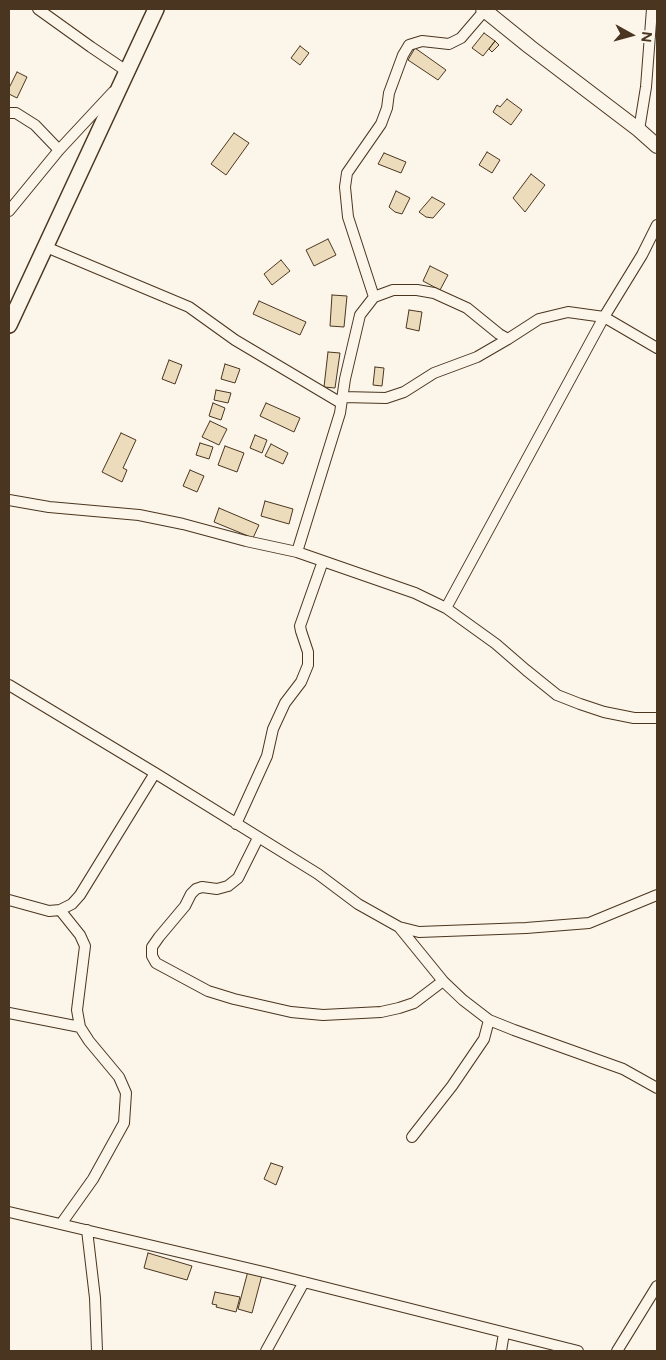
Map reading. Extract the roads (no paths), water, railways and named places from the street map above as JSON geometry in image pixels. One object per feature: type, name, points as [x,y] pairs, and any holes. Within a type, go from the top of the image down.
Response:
[{"type":"main road","points":[[9,326],[156,9]]},
{"type":"main road","points":[[484,9],[657,146]]},
{"type":"street","points":[[9,211],[125,77],[91,47],[39,9]]},
{"type":"street","points":[[374,297],[348,217],[345,187],[347,172],[381,124],[387,108],[389,93],[403,55],[409,45],[422,41],[449,44],[461,38],[484,9]]},
{"type":"street","points":[[639,130],[646,87],[652,9]]},
{"type":"street","points":[[9,113],[16,113],[35,125],[60,150]]},
{"type":"street","points":[[446,608],[604,317],[642,255],[657,225]]},
{"type":"street","points":[[46,247],[189,307],[235,340],[342,400],[386,398],[404,392],[434,373],[477,357],[539,319],[568,312],[604,317],[657,348]]},
{"type":"street","points":[[297,552],[340,413],[345,378],[360,315],[374,297],[393,290],[417,290],[434,293],[467,308],[508,339]]},
{"type":"street","points":[[9,500],[49,507],[139,515],[297,552],[415,593],[446,608],[496,644],[557,694],[604,712],[634,718],[657,718]]},
{"type":"street","points":[[236,824],[267,756],[273,729],[285,703],[301,682],[308,665],[308,652],[300,626],[323,561]]},
{"type":"street","points":[[9,685],[156,773],[318,874],[358,904],[399,927],[419,932],[526,928],[589,923],[657,895]]},
{"type":"street","points":[[9,900],[49,911],[60,910],[72,904],[80,895],[156,773]]},
{"type":"street","points":[[258,838],[238,878],[228,886],[217,889],[202,887],[196,889],[191,894],[185,906],[152,947],[152,956],[156,963],[208,991],[234,1000],[291,1012],[323,1014],[381,1012],[399,1008],[414,1003],[443,980]]},
{"type":"street","points":[[60,910],[80,935],[85,946],[77,1010],[80,1027],[118,1076],[126,1093],[124,1123],[93,1179],[61,1224]]},
{"type":"street","points":[[399,927],[443,980],[463,1000],[489,1020],[623,1069],[657,1088]]},
{"type":"street","points":[[9,1014],[80,1027]]},
{"type":"street","points":[[412,1137],[452,1086],[484,1039],[489,1020]]},
{"type":"street","points":[[9,1212],[304,1282],[578,1351]]},
{"type":"street","points":[[87,1230],[95,1298],[97,1351]]},
{"type":"street","points":[[266,1351],[304,1282]]},
{"type":"street","points":[[617,1351],[657,1286]]},
{"type":"street","points":[[501,1351],[504,1333]]}]
